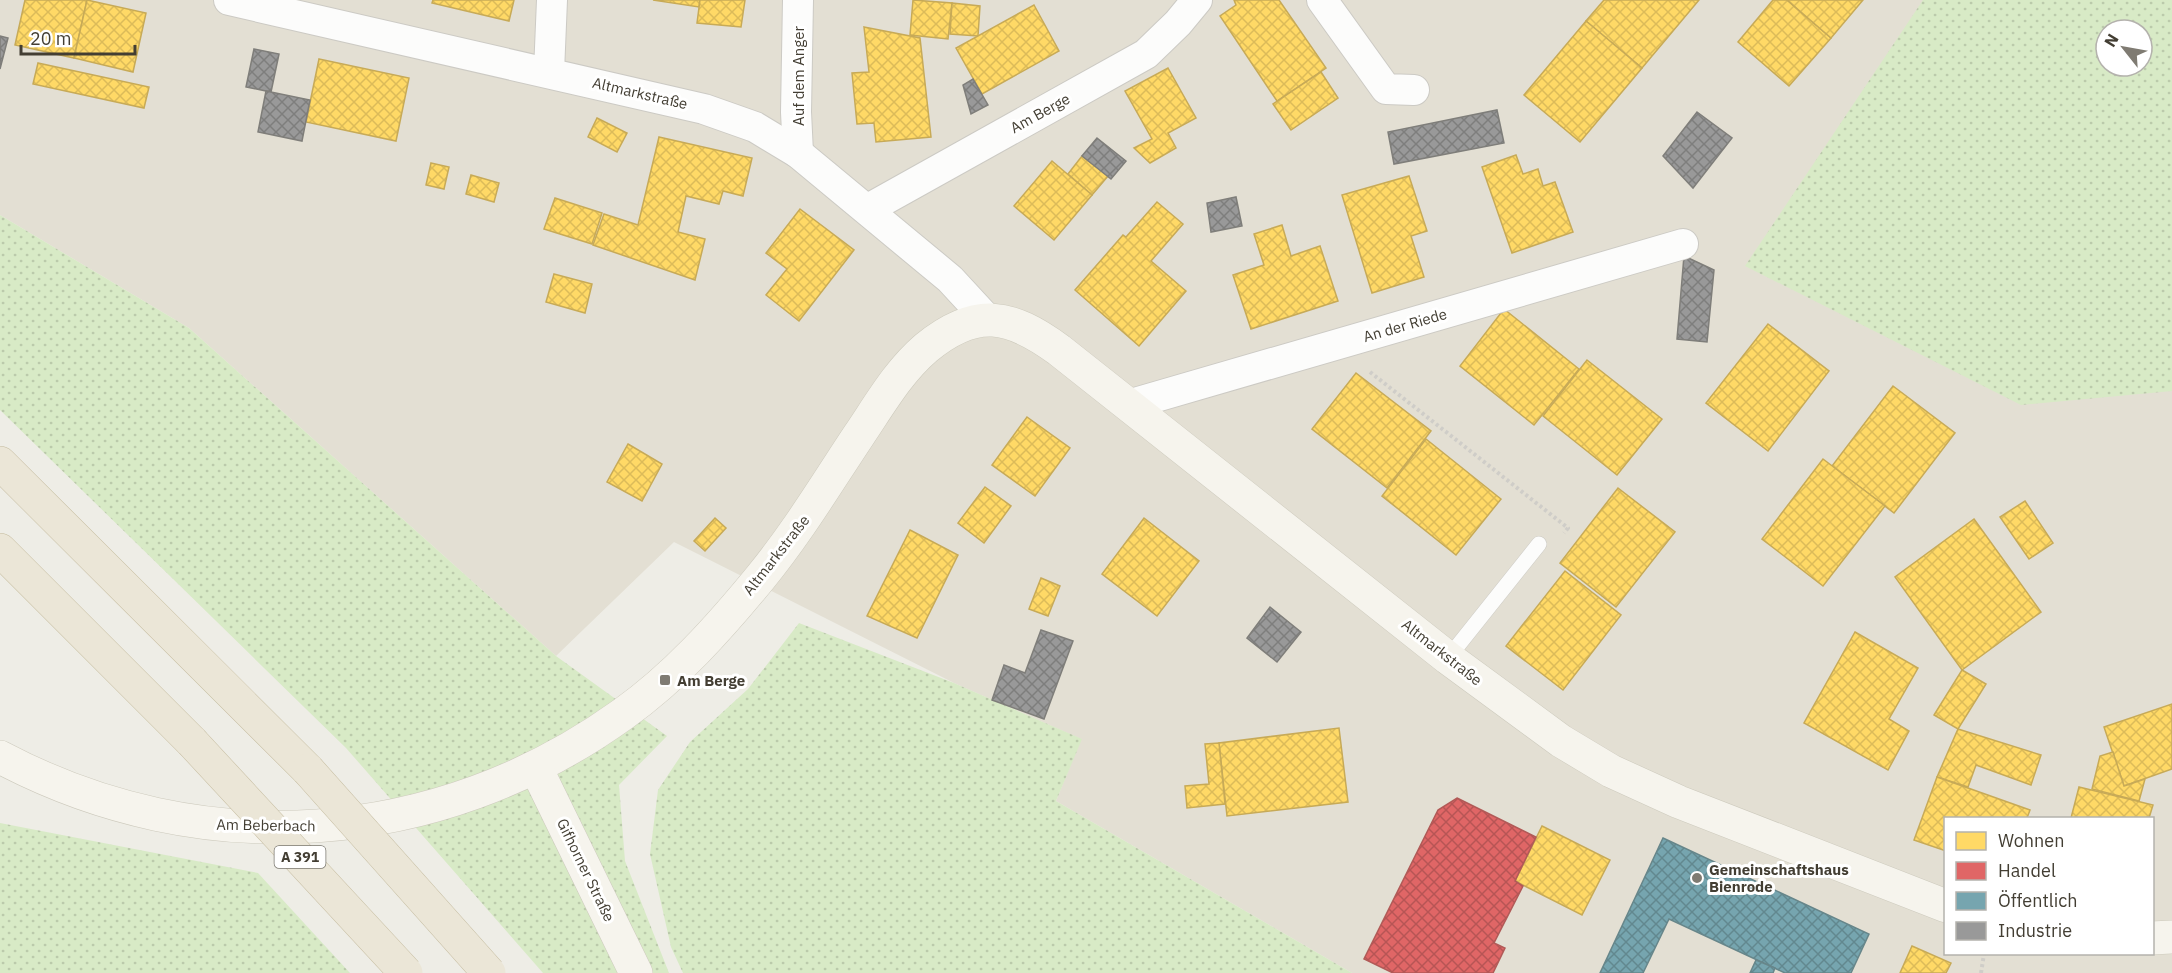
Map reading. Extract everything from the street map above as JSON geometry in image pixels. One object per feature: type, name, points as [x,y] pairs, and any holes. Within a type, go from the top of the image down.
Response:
[{"type":"highway","points":[[0,463],[308,770],[489,973]]},
{"type":"highway","name":"A 391","points":[[0,550],[192,742],[406,973]]},
{"type":"main road","name":"Altmarkstraße","points":[[536,768],[625,713],[692,655],[777,557],[897,378],[928,347],[945,335],[986,318],[1006,321],[1041,336],[1448,658],[1561,741],[1619,775],[1679,802],[1944,905]]},
{"type":"main road","name":"Am Beberbach","points":[[0,757],[80,794],[133,810],[188,821],[243,828],[348,824],[396,816],[453,801],[536,768]]},
{"type":"main road","name":"Gifhorner Straße","points":[[536,768],[636,973]]},
{"type":"main road","points":[[2154,938],[2172,938]]},
{"type":"street","name":"Altmarkstraße","points":[[229,0],[704,109],[755,127],[798,153],[868,209],[950,279],[986,318]]},
{"type":"street","points":[[549,72],[552,0]]},
{"type":"street","name":"Auf dem Anger","points":[[798,0],[796,112],[798,153]]},
{"type":"street","name":"Am Berge","points":[[868,209],[1146,54],[1178,23],[1197,0]]},
{"type":"street","points":[[1322,0],[1386,89],[1414,90]]},
{"type":"street","name":"An der Riede","points":[[1128,405],[1683,244]]},
{"type":"lane","points":[[1448,658],[1539,544]]},
{"type":"path","points":[[1335,345],[1568,528],[1559,538],[1539,544]]},
{"type":"path","points":[[1981,973],[1984,955]]},
{"type":"shaded area","points":[[0,0],[2172,0],[2172,973],[1352,973],[1056,801],[1081,739],[954,683],[674,542],[556,656],[189,328],[0,215]]},
{"type":"green space","points":[[1923,0],[2172,0],[2172,391],[2021,405],[1745,266]]},
{"type":"green space","points":[[0,215],[189,328],[556,656],[667,736],[619,785],[625,861],[669,973],[543,973],[346,748],[0,410]]},
{"type":"green space","points":[[799,623],[954,683],[1082,739],[1056,801],[1352,973],[683,973],[671,947],[650,854],[658,790],[690,742],[748,689]]},
{"type":"green space","points":[[0,823],[258,873],[350,973],[0,973]]},
{"type":"building: Wohnen","points":[[25,0],[87,0],[74,58],[15,45]]},
{"type":"building: Wohnen","points":[[87,0],[146,13],[133,72],[74,58]]},
{"type":"building: Wohnen","points":[[433,0],[514,0],[509,21],[432,3]]},
{"type":"building: Wohnen","points":[[653,0],[700,0],[699,7]]},
{"type":"building: Wohnen","points":[[700,0],[745,0],[741,27],[697,23]]},
{"type":"building: Wohnen","points":[[913,0],[952,3],[948,39],[910,35]]},
{"type":"building: Wohnen","points":[[1234,0],[1279,0],[1326,68],[1277,101],[1220,16],[1236,5]]},
{"type":"building: Wohnen","points":[[1604,0],[1699,0],[1642,68],[1586,21]]},
{"type":"building: Wohnen","points":[[1773,0],[1787,0],[1831,38],[1789,86],[1738,42]]},
{"type":"building: Wohnen","points":[[1787,0],[1863,0],[1831,38]]},
{"type":"building: Wohnen","points":[[952,3],[980,6],[978,36],[950,34]]},
{"type":"building: Wohnen","points":[[1034,5],[1059,51],[982,94],[956,48]]},
{"type":"building: Wohnen","points":[[1586,21],[1642,68],[1580,142],[1524,95]]},
{"type":"building: Wohnen","points":[[864,27],[920,38],[931,137],[876,142],[874,123],[857,124],[852,73],[869,72]]},
{"type":"building: Wohnen","points":[[319,59],[409,78],[396,141],[306,122]]},
{"type":"building: Wohnen","points":[[38,63],[149,87],[144,108],[33,84]]},
{"type":"building: Wohnen","points":[[1168,68],[1196,118],[1168,133],[1176,148],[1150,163],[1134,148],[1152,139],[1125,91]]},
{"type":"building: Wohnen","points":[[1321,72],[1338,98],[1291,130],[1273,104]]},
{"type":"building: Wohnen","points":[[597,118],[627,133],[617,152],[588,137]]},
{"type":"building: Wohnen","points":[[659,137],[752,158],[743,196],[723,191],[719,204],[686,196],[678,232],[705,239],[695,280],[593,245],[604,214],[638,225]]},
{"type":"building: Wohnen","points":[[1516,155],[1523,174],[1538,169],[1543,186],[1555,182],[1573,232],[1512,253],[1482,167]]},
{"type":"building: Wohnen","points":[[1082,156],[1108,176],[1092,195],[1068,174]]},
{"type":"building: Wohnen","points":[[1052,161],[1092,195],[1054,240],[1014,206]]},
{"type":"building: Wohnen","points":[[431,163],[449,167],[444,189],[426,185]]},
{"type":"building: Wohnen","points":[[471,175],[499,183],[494,202],[466,194]]},
{"type":"building: Wohnen","points":[[1409,176],[1427,231],[1411,236],[1424,277],[1372,293],[1342,195]]},
{"type":"building: Wohnen","points":[[555,198],[602,213],[592,244],[544,229]]},
{"type":"building: Wohnen","points":[[1157,202],[1183,224],[1151,261],[1186,291],[1139,346],[1075,290],[1123,235],[1126,237]]},
{"type":"building: Wohnen","points":[[800,209],[854,250],[799,321],[766,295],[787,269],[766,253]]},
{"type":"building: Wohnen","points":[[1282,225],[1291,256],[1320,246],[1338,301],[1251,329],[1233,275],[1264,265],[1254,234]]},
{"type":"building: Wohnen","points":[[554,274],[592,284],[585,313],[546,302]]},
{"type":"building: Wohnen","points":[[1504,309],[1579,369],[1534,425],[1460,366]]},
{"type":"building: Wohnen","points":[[1768,324],[1829,371],[1768,451],[1706,403]]},
{"type":"building: Wohnen","points":[[1587,360],[1662,419],[1617,475],[1543,416]]},
{"type":"building: Wohnen","points":[[1356,373],[1431,431],[1387,488],[1312,429]]},
{"type":"building: Wohnen","points":[[1893,386],[1955,433],[1894,513],[1832,466]]},
{"type":"building: Wohnen","points":[[1027,417],[1070,448],[1035,496],[992,465]]},
{"type":"building: Wohnen","points":[[1426,439],[1501,499],[1456,555],[1382,496]]},
{"type":"building: Wohnen","points":[[628,444],[662,464],[642,501],[607,482]]},
{"type":"building: Wohnen","points":[[1823,459],[1885,506],[1823,586],[1762,539]]},
{"type":"building: Wohnen","points":[[985,487],[1011,506],[984,543],[958,523]]},
{"type":"building: Wohnen","points":[[1618,488],[1675,532],[1616,607],[1560,563]]},
{"type":"building: Wohnen","points":[[2025,501],[2053,543],[2029,559],[2000,517]]},
{"type":"building: Wohnen","points":[[715,518],[726,528],[705,551],[694,541]]},
{"type":"building: Wohnen","points":[[1144,518],[1199,561],[1157,616],[1102,574]]},
{"type":"building: Wohnen","points":[[1974,519],[2041,612],[1962,670],[1895,577]]},
{"type":"building: Wohnen","points":[[910,530],[958,555],[917,638],[867,616]]},
{"type":"building: Wohnen","points":[[1565,571],[1621,615],[1563,690],[1506,646]]},
{"type":"building: Wohnen","points":[[1041,578],[1060,586],[1048,616],[1029,609]]},
{"type":"building: Wohnen","points":[[1855,632],[1918,668],[1889,719],[1909,731],[1888,770],[1804,723]]},
{"type":"building: Wohnen","points":[[1962,670],[1986,684],[1958,729],[1934,715]]},
{"type":"building: Wohnen","points":[[2172,704],[2172,769],[2124,786],[2104,727]]},
{"type":"building: Wohnen","points":[[1339,728],[1348,802],[1227,816],[1219,743]]},
{"type":"building: Wohnen","points":[[1958,729],[2041,755],[2031,785],[1976,765],[1968,787],[1937,777]]},
{"type":"building: Wohnen","points":[[1219,743],[1225,804],[1187,808],[1185,786],[1209,784],[1205,744]]},
{"type":"building: Wohnen","points":[[2113,752],[2124,786],[2145,779],[2139,801],[2092,789],[2100,756]]},
{"type":"building: Wohnen","points":[[1937,777],[2030,810],[2027,817],[1944,817],[1944,850],[1914,840]]},
{"type":"building: Wohnen","points":[[2079,787],[2153,805],[2149,817],[2071,817]]},
{"type":"building: Wohnen","points":[[1542,826],[1610,860],[1582,915],[1515,881]]},
{"type":"building: Wohnen","points":[[1912,946],[1951,963],[1946,973],[1900,973]]},
{"type":"building: Handel","points":[[1457,798],[1536,837],[1515,881],[1523,886],[1494,943],[1505,948],[1493,973],[1393,973],[1364,959],[1438,810]]},
{"type":"building: Öffentlich","name":"Gemeinschaftshaus Bienrode","points":[[1663,838],[1869,934],[1851,973],[1785,973],[1669,919],[1643,973],[1600,973]]},
{"type":"building: Öffentlich","points":[[1756,960],[1775,968],[1773,973],[1750,973]]},
{"type":"building: Industrie","points":[[0,36],[8,38],[0,69]]},
{"type":"building: Industrie","points":[[254,49],[279,54],[271,92],[246,87]]},
{"type":"building: Industrie","points":[[973,79],[988,105],[971,114],[963,85]]},
{"type":"building: Industrie","points":[[266,91],[310,100],[302,141],[258,132]]},
{"type":"building: Industrie","points":[[1497,110],[1504,143],[1394,164],[1388,132]]},
{"type":"building: Industrie","points":[[1697,112],[1732,138],[1693,188],[1663,156]]},
{"type":"building: Industrie","points":[[1097,138],[1126,161],[1111,179],[1082,156]]},
{"type":"building: Industrie","points":[[1236,197],[1242,226],[1211,232],[1207,203]]},
{"type":"building: Industrie","points":[[1684,256],[1714,270],[1707,342],[1677,339]]},
{"type":"building: Industrie","points":[[1270,607],[1301,632],[1277,662],[1247,638]]},
{"type":"building: Industrie","points":[[1041,630],[1073,641],[1044,719],[992,700],[1004,665],[1025,673]]},
{"type":"place","name":"Am Berge","points":[[665,680]]},
{"type":"place","name":"Gemeinschaftshaus Bienrode","points":[[1697,878]]}]
